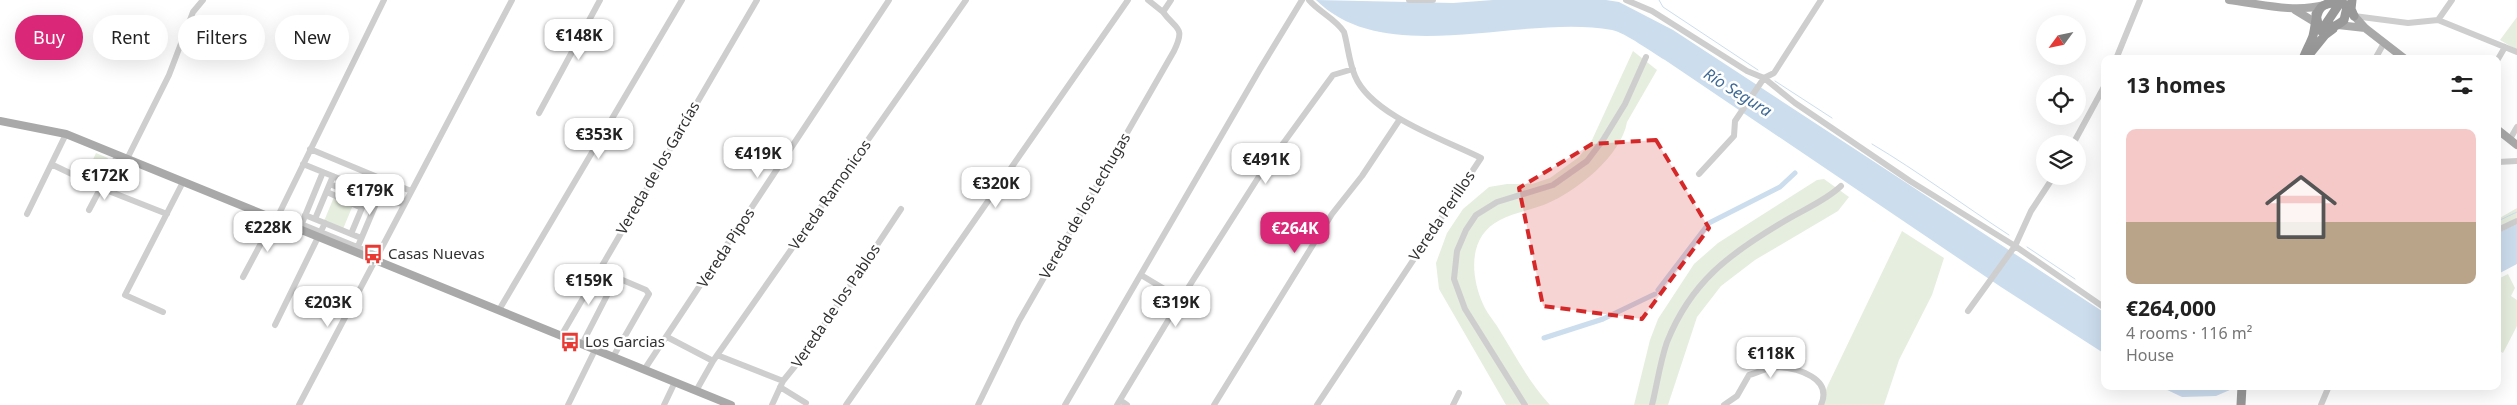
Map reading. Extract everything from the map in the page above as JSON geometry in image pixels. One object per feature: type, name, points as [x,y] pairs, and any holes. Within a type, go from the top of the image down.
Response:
[{"type":"highway","points":[[2306,55],[2315,22],[2344,6]]},
{"type":"highway","points":[[2315,22],[2344,6]]},
{"type":"highway","points":[[2308,55],[2325,35],[2338,25],[2344,6]]},
{"type":"highway","points":[[2315,22],[2338,25]]},
{"type":"main road","points":[[2229,0],[2291,8],[2344,6],[2365,28],[2400,55]]},
{"type":"main road","points":[[2291,8],[2315,22]]},
{"type":"main road","points":[[2338,25],[2365,28]]},
{"type":"main road","points":[[0,121],[66,134],[183,182],[301,227],[731,405]]},
{"type":"main road","points":[[2501,132],[2517,145]]},
{"type":"street","points":[[127,159],[169,75],[193,12],[203,0]]},
{"type":"street","points":[[243,277],[276,218],[384,0]]},
{"type":"street","points":[[299,405],[512,0]]},
{"type":"street","points":[[539,113],[600,0]]},
{"type":"street","points":[[498,310],[682,0]]},
{"type":"street","name":"Vereda de los Garcías","points":[[561,336],[757,0]]},
{"type":"street","name":"Vereda Pipos","points":[[644,370],[889,0]]},
{"type":"street","name":"Vereda Ramonicos","points":[[696,391],[717,356],[966,0]]},
{"type":"street","points":[[846,405],[1128,0]]},
{"type":"street","points":[[1148,0],[1163,12],[1171,0]]},
{"type":"street","points":[[1065,405],[1302,0]]},
{"type":"street","name":"Vereda Perillos","points":[[1309,0],[1328,18],[1340,25],[1344,32],[1353,69],[1364,90],[1377,104],[1400,119],[1481,158],[1317,405]]},
{"type":"street","points":[[1409,0],[1433,0]]},
{"type":"street","points":[[1626,0],[1652,11],[1747,72],[1764,78],[1795,103],[1910,181],[2015,246],[2101,305]]},
{"type":"street","points":[[1699,174],[1734,136],[1735,121],[1764,78],[1774,73],[1821,0]]},
{"type":"street","points":[[2118,55],[2140,0]]},
{"type":"street","points":[[2438,20],[2452,0]]},
{"type":"street","points":[[2344,6],[2408,24],[2438,20],[2517,52]]},
{"type":"street","name":"Vereda de los Lechugas","points":[[978,405],[1019,321],[1181,37],[1175,24],[1163,12]]},
{"type":"street","points":[[2377,55],[2384,43]]},
{"type":"street","points":[[2500,55],[2505,47]]},
{"type":"street","points":[[1525,405],[1465,310],[1454,279],[1457,251],[1466,230],[1476,215],[1497,202],[1553,185],[1586,161],[1603,140],[1625,104],[1646,57]]},
{"type":"street","points":[[1127,405],[1118,402],[1258,178],[1333,75],[1353,69]]},
{"type":"street","points":[[2078,135],[2101,92]]},
{"type":"street","points":[[1214,405],[1332,214],[1362,176],[1400,119]]},
{"type":"street","points":[[2510,139],[2517,127]]},
{"type":"street","points":[[26,214],[53,165],[66,134]]},
{"type":"street","points":[[310,149],[411,191]]},
{"type":"street","points":[[89,210],[118,155]]},
{"type":"street","points":[[2501,162],[2517,161]]},
{"type":"street","points":[[303,164],[404,205]]},
{"type":"street","points":[[53,165],[101,188],[167,214]]},
{"type":"street","points":[[301,227],[324,172]]},
{"type":"street","points":[[315,219],[334,176]]},
{"type":"street","points":[[356,250],[386,180]]},
{"type":"street","points":[[163,312],[125,295],[183,182]]},
{"type":"street","points":[[330,184],[366,199]]},
{"type":"street","points":[[1968,312],[2015,246],[2031,211],[2048,185]]},
{"type":"street","points":[[1652,405],[1667,344],[1682,309],[1705,278],[1732,255],[1782,222],[1832,194],[1841,186]]},
{"type":"street","points":[[351,234],[369,190]]},
{"type":"street","points":[[326,192],[362,208]]},
{"type":"street","name":"Vereda de los Pablos","points":[[772,405],[782,384],[804,355],[901,209]]},
{"type":"street","points":[[305,215],[361,238]]},
{"type":"street","points":[[2501,229],[2517,221]]},
{"type":"street","points":[[275,325],[325,223]]},
{"type":"street","points":[[334,241],[339,229]]},
{"type":"street","points":[[599,270],[646,290],[649,294],[613,357]]},
{"type":"street","points":[[1141,275],[1181,299]]},
{"type":"street","points":[[582,344],[616,278]]},
{"type":"street","points":[[667,337],[713,362]]},
{"type":"street","points":[[568,405],[595,350]]},
{"type":"street","points":[[717,356],[782,384],[806,403]]},
{"type":"street","points":[[1724,405],[1736,396],[1749,375],[1774,367],[1801,372],[1816,378],[1824,387],[1825,396],[1821,405]]},
{"type":"street","points":[[664,405],[675,382]]},
{"type":"street","points":[[2321,405],[2327,390]]},
{"type":"street","points":[[1453,405],[1459,393]]},
{"type":"highlighted area","points":[[1656,140],[1709,228],[1642,319],[1543,306],[1519,188],[1592,144]]},
{"type":"green space","points":[[2517,17],[2517,50],[2500,40]]},
{"type":"green space","points":[[1633,51],[1657,70],[1627,122],[1623,135],[1607,159],[1584,181],[1558,198],[1500,220],[1482,236],[1477,246],[1474,269],[1483,304],[1528,377],[1550,405],[1506,405],[1439,289],[1436,263],[1447,233],[1463,209],[1489,187],[1507,184],[1532,184],[1550,178],[1579,157],[1592,140]]},
{"type":"green space","points":[[96,153],[108,158],[96,183],[85,177]]},
{"type":"green space","points":[[1824,179],[1849,197],[1838,211],[1755,260],[1721,286],[1697,317],[1668,405],[1634,405],[1650,340],[1658,319],[1694,264],[1718,243],[1817,180]]},
{"type":"green space","points":[[334,197],[353,205],[343,229],[324,221]]},
{"type":"green space","points":[[2517,208],[2517,219],[2501,227],[2501,217]]},
{"type":"green space","points":[[1902,231],[1944,258],[1932,295],[1899,360],[1884,405],[1820,405],[1828,385]]},
{"type":"green space","points":[[2508,274],[2515,288],[2511,296],[2517,300],[2517,326],[2503,353],[2501,352],[2501,278]]},
{"type":"water","name":"Río Segura","points":[[1316,0],[1453,3],[1493,0],[1606,0],[1619,2],[1673,30],[2101,310],[2101,351],[2001,287],[1665,60],[1618,32],[1576,27],[1417,36],[1379,32],[1345,21]]},
{"type":"water","points":[[2517,224],[2517,264],[2501,272],[2501,232]]},
{"type":"water","points":[[2167,390],[2230,390],[2216,396],[2182,397]]},
{"type":"waterway","points":[[1659,0],[1663,7],[1758,70]]},
{"type":"waterway","points":[[1775,81],[1832,118]]},
{"type":"waterway","points":[[1872,144],[2009,235]]},
{"type":"waterway","points":[[1658,290],[1709,223],[1780,187],[1795,173]]},
{"type":"waterway","points":[[2501,220],[2517,212]]},
{"type":"waterway","points":[[2027,247],[2075,279]]},
{"type":"waterway","points":[[1544,338],[1603,319],[1655,294]]},
{"type":"place","name":"Casas Nuevas","points":[[373,254]]},
{"type":"place","name":"Los Garcias","points":[[570,342]]}]
